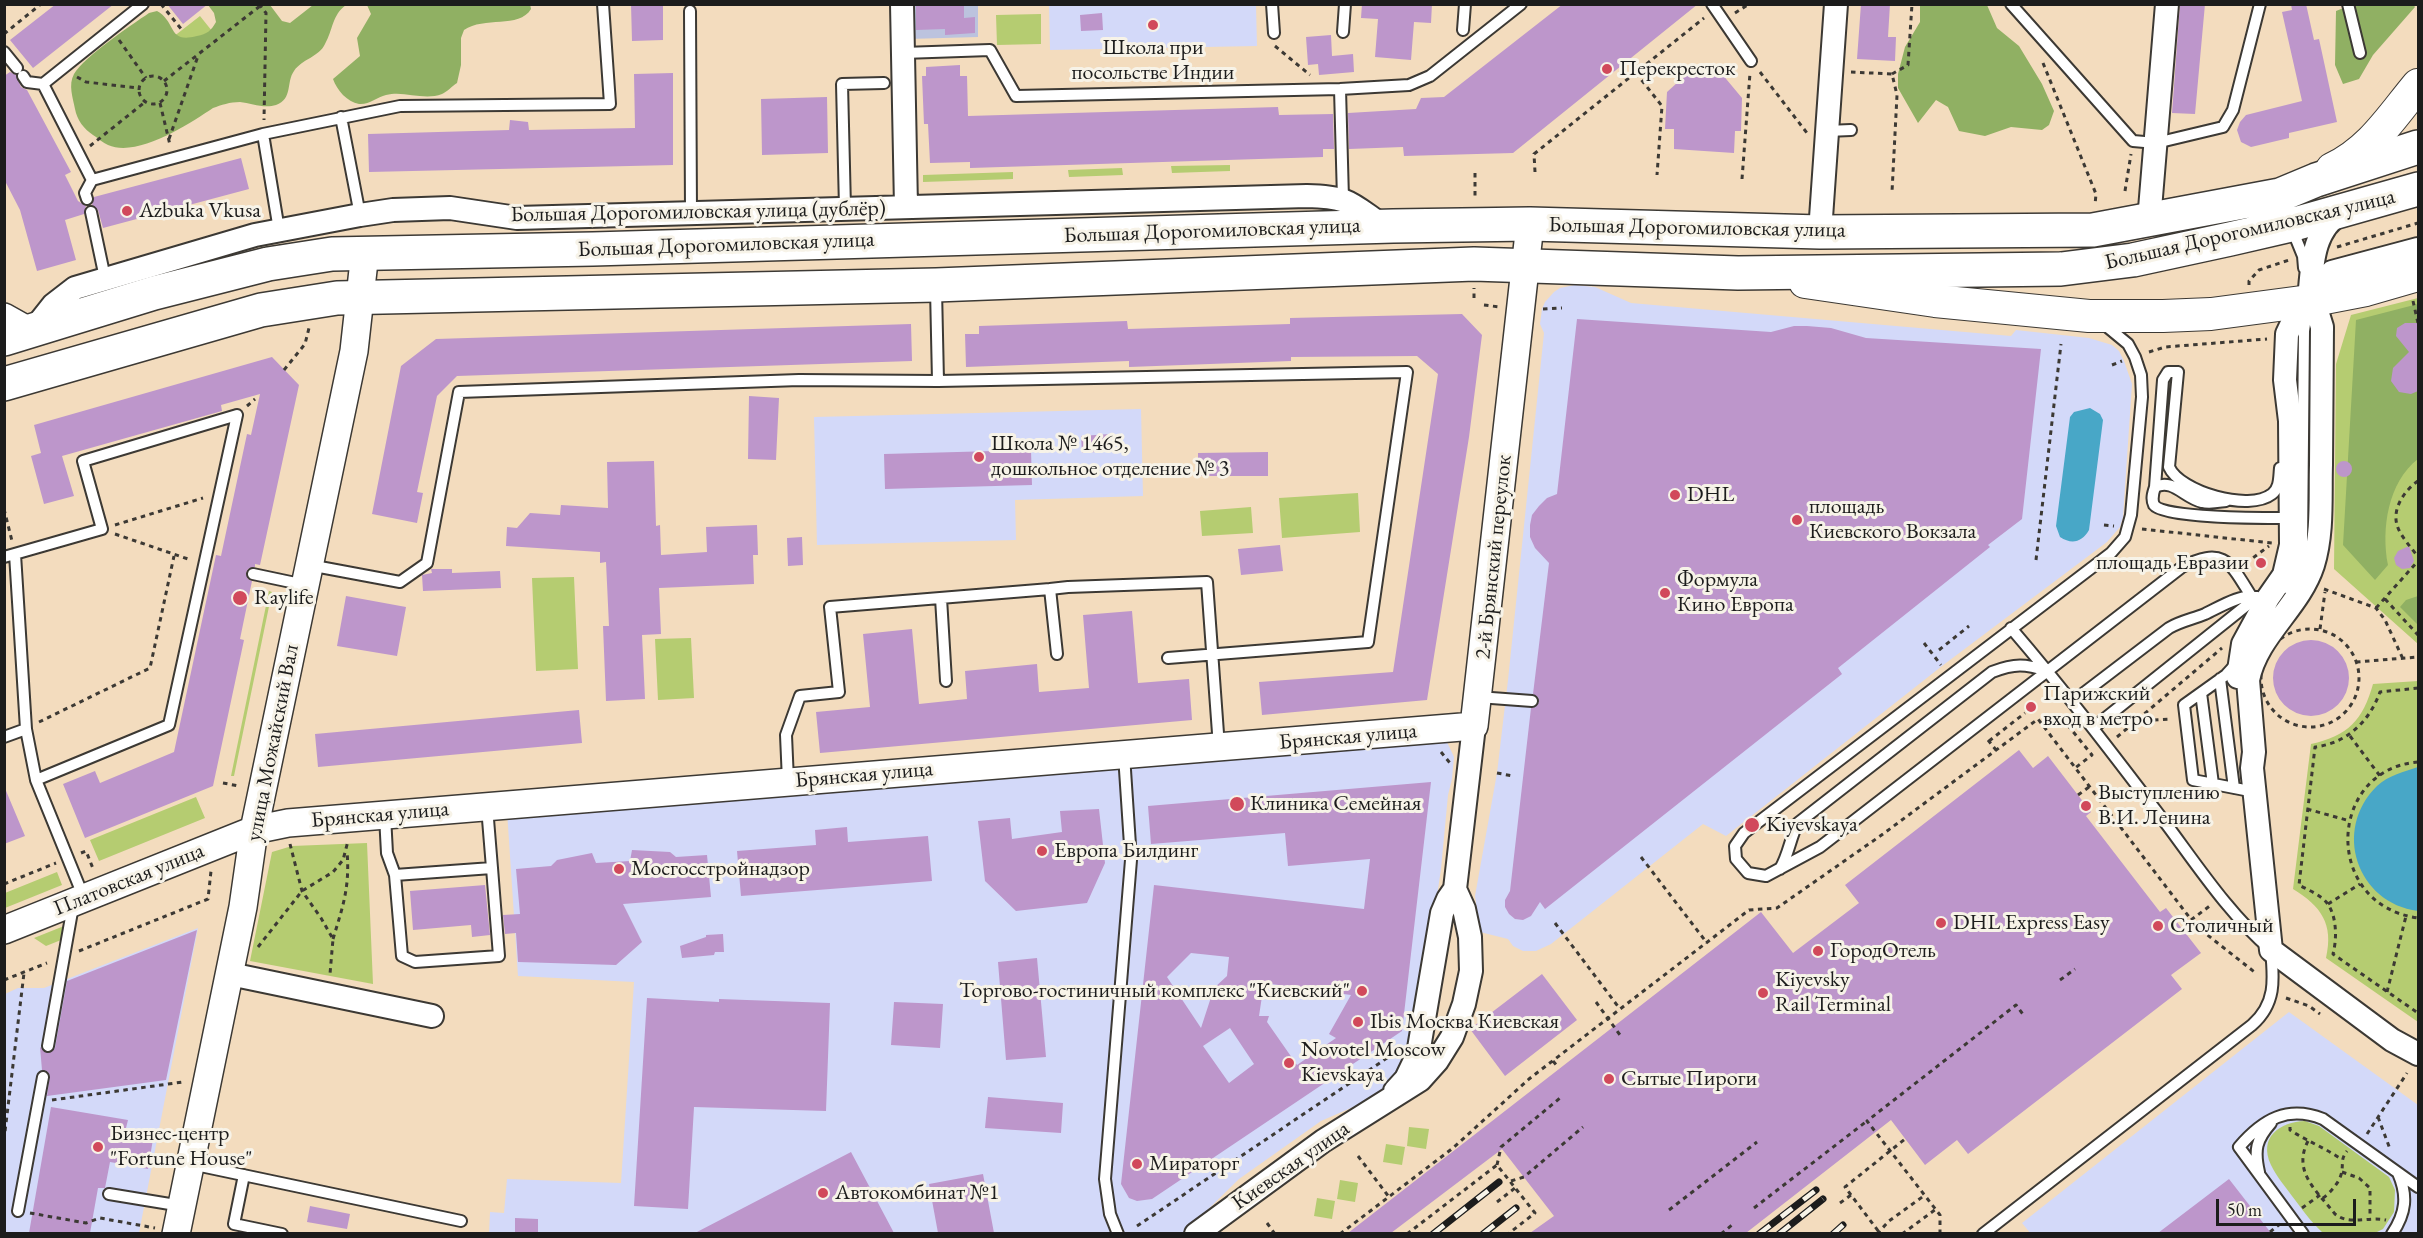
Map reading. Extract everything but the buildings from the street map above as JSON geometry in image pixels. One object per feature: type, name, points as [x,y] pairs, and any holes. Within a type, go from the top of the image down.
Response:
[{"type":"main road","points":[[2285,210],[2340,165],[2363,150],[2381,132],[2418,85]]},
{"type":"main road","name":"Большая Дорогомиловская улица","points":[[4,384],[261,310],[308,301],[361,296],[936,285],[1387,266],[1527,264],[1738,273],[2091,267],[2133,260],[2285,210],[2316,180],[2418,147]]},
{"type":"main road","name":"Большая Дорогомиловская улица","points":[[18,329],[268,264],[303,257],[365,252],[593,249],[1388,226],[1530,225],[1820,232],[2093,230],[2149,221],[2355,207],[2418,189]]},
{"type":"main road","points":[[1738,273],[1935,302],[2089,316],[2211,314],[2309,301],[2366,290],[2415,285]]},
{"type":"street","points":[[902,4],[906,207]]},
{"type":"street","points":[[1820,232],[1818,133],[1832,72],[1836,4]]},
{"type":"street","points":[[2149,221],[2167,4]]},
{"type":"street","name":"Большая Дорогомиловская улица (дублёр)","points":[[18,329],[75,288],[105,278],[279,230],[393,210],[450,208],[517,218],[1307,196],[1343,199],[1388,226]]},
{"type":"street","points":[[2252,768],[2246,754],[2238,677],[2231,654],[2243,644],[2259,597],[2284,575],[2305,514],[2322,327],[2317,311],[2309,301],[2315,253],[2319,237],[2325,226],[2335,216],[2355,207]]},
{"type":"street","name":"2-й Брянский переулок","points":[[1387,1101],[1406,1079],[1418,1054],[1442,912],[1455,889],[1530,225]]},
{"type":"street","points":[[1387,266],[1402,259],[1408,245],[1402,231],[1388,226]]},
{"type":"street","points":[[2418,249],[2332,272],[2295,316],[2287,334],[2285,380],[2290,421],[2305,514],[2317,549],[2307,579],[2264,641],[2250,669],[2248,680],[2254,752],[2252,768],[2244,790],[2271,950],[2392,1040],[2418,1054]]},
{"type":"street","name":"улица Можайский Вал","points":[[165,1231],[182,1206],[230,974],[254,830],[354,351],[365,252]]},
{"type":"street","name":"Брянская улица","points":[[254,830],[288,823],[1474,726]]},
{"type":"street","name":"Платовская улица","points":[[4,930],[254,830]]},
{"type":"street","name":"2-й Брянский переулок","points":[[1387,1101],[1420,1080],[1446,1048],[1464,1004],[1471,971],[1470,937],[1464,909],[1455,889]]},
{"type":"street","points":[[1435,958],[1440,974],[1447,979],[1456,980],[1471,971]]},
{"type":"street","points":[[230,974],[432,1016]]},
{"type":"street","name":"Киевская улица","points":[[1196,1233],[1268,1179],[1387,1101]]},
{"type":"lane","points":[[4,52],[27,82],[43,84],[143,4]]},
{"type":"lane","points":[[87,199],[85,193],[92,180],[263,134],[400,106],[610,104],[603,4]]},
{"type":"lane","points":[[1272,4],[1274,33]]},
{"type":"lane","points":[[1343,32],[1346,4]]},
{"type":"lane","points":[[1463,30],[1465,4]]},
{"type":"lane","points":[[903,53],[990,50],[1016,96],[1340,89],[1409,85],[1430,76],[1521,4]]},
{"type":"lane","points":[[2011,4],[2133,141],[2156,143],[2223,127],[2233,110],[2260,4]]},
{"type":"lane","points":[[2348,4],[2360,53]]},
{"type":"lane","points":[[1714,7],[1751,61]]},
{"type":"lane","points":[[690,11],[691,213]]},
{"type":"lane","points":[[845,208],[842,84],[884,83]]},
{"type":"lane","points":[[43,84],[92,180]]},
{"type":"lane","points":[[1340,89],[1343,199]]},
{"type":"lane","points":[[341,117],[360,215]]},
{"type":"lane","points":[[1818,133],[1851,130]]},
{"type":"lane","points":[[263,134],[279,230]]},
{"type":"lane","points":[[2285,210],[2303,256],[2309,301]]},
{"type":"lane","points":[[91,212],[105,278]]},
{"type":"lane","points":[[936,285],[938,381]]},
{"type":"lane","points":[[2089,316],[2111,328],[2128,344],[2141,375],[2141,409],[2131,514],[2125,537],[2111,553],[1744,833],[1735,846],[1736,859],[1748,873],[1766,876],[1820,847],[2182,567],[2199,558],[2213,557],[2226,561],[2259,597]]},
{"type":"lane","points":[[253,574],[307,575],[400,582],[427,563],[459,393],[799,380],[938,381],[1407,372],[1368,642],[1168,658]]},
{"type":"lane","points":[[2229,500],[2198,490],[2173,475],[2169,467],[2178,372],[2168,372],[2163,380],[2155,487],[2152,495],[2155,506],[2174,514],[2253,518],[2305,514]]},
{"type":"lane","points":[[2155,487],[2163,483],[2168,484],[2185,495],[2202,502],[2214,503],[2229,500],[2254,501],[2272,494],[2277,488],[2279,479],[2280,412],[2285,380]]},
{"type":"lane","points":[[36,780],[169,725],[209,566],[237,415],[83,461],[102,529],[10,556],[26,729],[36,780],[79,901],[64,957],[48,1046]]},
{"type":"lane","points":[[788,781],[786,735],[800,696],[839,692],[830,607],[1068,587],[1207,582],[1219,748]]},
{"type":"lane","points":[[1050,589],[1057,654]]},
{"type":"lane","points":[[2072,702],[2182,620],[2202,615],[2231,602],[2259,597]]},
{"type":"lane","points":[[2093,728],[2259,597]]},
{"type":"lane","points":[[941,598],[946,681]]},
{"type":"lane","points":[[1983,1233],[2252,1025],[2260,1018],[2271,1001],[2274,987],[2271,950],[2253,935],[2221,897],[2093,728],[2011,628]]},
{"type":"lane","points":[[2220,679],[2244,790],[2193,780],[2184,705],[2220,679],[2231,654]]},
{"type":"lane","points":[[1780,869],[1788,855],[1791,837],[1798,823],[1992,672],[2009,666],[2027,664],[2048,671]]},
{"type":"lane","points":[[2202,693],[2213,784]]},
{"type":"lane","points":[[1478,697],[1532,701]]},
{"type":"lane","points":[[4,737],[26,729]]},
{"type":"lane","points":[[1120,1232],[1110,1214],[1105,1179],[1131,861],[1124,754]]},
{"type":"lane","points":[[385,815],[387,853],[395,875],[402,956],[415,962],[426,962],[499,956],[487,807]]},
{"type":"lane","points":[[395,875],[492,868]]},
{"type":"lane","points":[[18,1211],[43,1077]]},
{"type":"lane","points":[[2303,1233],[2239,1146],[2261,1125],[2275,1118],[2290,1113],[2307,1112],[2323,1119],[2418,1187]]},
{"type":"lane","points":[[2260,1176],[2256,1150],[2266,1129],[2275,1118]]},
{"type":"lane","points":[[191,1164],[461,1221]]},
{"type":"lane","points":[[2392,1233],[2399,1223],[2405,1202],[2404,1188],[2398,1173]]},
{"type":"lane","points":[[244,1175],[234,1224],[282,1233]]},
{"type":"lane","points":[[109,1194],[182,1206]]},
{"type":"path","points":[[4,34],[41,4]]},
{"type":"path","points":[[161,4],[182,30]]},
{"type":"path","points":[[1832,72],[1892,74],[1908,65],[1912,4]]},
{"type":"path","points":[[164,81],[259,5],[266,13],[263,134]]},
{"type":"path","points":[[1534,172],[1534,154],[1714,7]]},
{"type":"path","points":[[2026,21],[2096,194],[2094,213]]},
{"type":"path","points":[[112,30],[146,78]]},
{"type":"path","points":[[1274,33],[1275,46],[1315,79],[1315,89]]},
{"type":"path","points":[[169,139],[198,54]]},
{"type":"path","points":[[1751,61],[1818,133]]},
{"type":"path","points":[[1742,179],[1751,61]]},
{"type":"path","points":[[63,68],[86,82],[139,88]]},
{"type":"path","points":[[1636,73],[1662,106],[1657,175]]},
{"type":"path","points":[[1892,74],[1897,95],[1892,192]]},
{"type":"path","points":[[152,76],[164,81],[167,93],[160,103],[154,105],[145,102],[139,94],[139,88],[146,78],[152,76]]},
{"type":"path","points":[[80,154],[145,102]]},
{"type":"path","points":[[160,103],[174,158]]},
{"type":"path","points":[[2125,191],[2133,141]]},
{"type":"path","points":[[1475,173],[1475,199]]},
{"type":"path","points":[[2331,249],[2418,223]]},
{"type":"path","points":[[2249,289],[2249,281],[2259,270],[2294,258]]},
{"type":"path","points":[[2415,285],[2418,322]]},
{"type":"path","points":[[1484,305],[1501,307]]},
{"type":"path","points":[[1542,309],[1562,308]]},
{"type":"path","points":[[284,370],[305,344],[311,323]]},
{"type":"path","points":[[2148,353],[2165,347],[2272,338]]},
{"type":"path","points":[[2036,560],[2061,344]]},
{"type":"path","points":[[2112,365],[2124,361]]},
{"type":"path","points":[[2376,608],[2418,559],[2397,525],[2397,507],[2410,487],[2418,481]]},
{"type":"path","points":[[102,529],[221,493]]},
{"type":"path","points":[[4,509],[10,556]]},
{"type":"path","points":[[2104,525],[2273,543],[2246,563]]},
{"type":"path","points":[[102,529],[174,556],[209,566]]},
{"type":"path","points":[[26,729],[150,668],[174,556]]},
{"type":"path","points":[[2320,588],[2376,608],[2385,620],[2403,659]]},
{"type":"path","points":[[2320,629],[2325,590]]},
{"type":"path","points":[[2385,599],[2418,635]]},
{"type":"path","points":[[2288,633],[2290,625]]},
{"type":"path","points":[[1939,650],[1969,626]]},
{"type":"path","points":[[2310,628],[2320,629],[2340,639],[2348,647],[2356,662],[2358,688],[2348,709],[2341,716],[2331,722],[2310,727],[2288,722],[2271,709],[2261,689],[2260,678],[2265,656],[2271,647],[2288,633],[2310,628]]},
{"type":"path","points":[[1924,643],[1942,666]]},
{"type":"path","points":[[2121,735],[2136,721],[2231,654]]},
{"type":"path","points":[[2356,662],[2418,657]]},
{"type":"path","points":[[2418,688],[2380,692],[2374,707],[2349,736],[2315,747],[2300,885],[2328,904],[2334,922],[2336,941],[2333,954],[2418,1013]]},
{"type":"path","points":[[1989,741],[2025,713]]},
{"type":"path","points":[[2062,718],[2092,755],[2075,768]]},
{"type":"path","points":[[1340,1233],[1453,1148],[1528,1079],[1749,910],[1778,908],[1883,834],[2038,719],[2196,926],[2274,987]]},
{"type":"path","points":[[2136,721],[2176,719]]},
{"type":"path","points":[[1983,733],[1996,750]]},
{"type":"path","points":[[2349,736],[2380,777]]},
{"type":"path","points":[[2418,762],[2409,762],[2380,777],[2365,789],[2352,811],[2347,836],[2349,861],[2360,884],[2379,904],[2406,916],[2418,918]]},
{"type":"path","points":[[1497,773],[1513,776]]},
{"type":"path","points":[[223,783],[244,787]]},
{"type":"path","points":[[2078,795],[2089,787]]},
{"type":"path","points":[[2307,809],[2350,821]]},
{"type":"path","points":[[330,982],[333,939],[347,892],[348,835]]},
{"type":"path","points":[[289,840],[302,891],[333,939]]},
{"type":"path","points":[[256,948],[265,941],[302,891],[333,872],[343,860],[347,849]]},
{"type":"path","points":[[1641,857],[1707,943]]},
{"type":"path","points":[[4,980],[208,899],[211,870],[219,867]]},
{"type":"path","points":[[2328,904],[2360,884]]},
{"type":"path","points":[[2388,992],[2406,916]]},
{"type":"path","points":[[1555,923],[1620,1009]]},
{"type":"path","points":[[2186,933],[2196,926]]},
{"type":"path","points":[[2060,980],[2075,969]]},
{"type":"path","points":[[4,1140],[24,973]]},
{"type":"path","points":[[1596,1002],[1620,1035]]},
{"type":"path","points":[[1754,1208],[2016,1005],[2025,1017]]},
{"type":"path","points":[[1137,1226],[1396,1052]]},
{"type":"path","points":[[1553,1061],[1558,1067]]},
{"type":"path","points":[[38,1102],[183,1082]]},
{"type":"path","points":[[1407,1233],[1497,1165],[1501,1147],[1560,1098]]},
{"type":"path","points":[[2290,1113],[2290,1130],[2308,1141],[2321,1145],[2341,1159]]},
{"type":"path","points":[[2378,1117],[2398,1173]]},
{"type":"path","points":[[1867,1121],[1940,1215],[1940,1233]]},
{"type":"path","points":[[1510,1182],[1524,1176],[1583,1127]]},
{"type":"path","points":[[1905,1139],[1845,1187],[1878,1233],[1889,1221],[1925,1195]]},
{"type":"path","points":[[2308,1141],[2302,1152],[2303,1172],[2335,1214],[2341,1219],[2350,1221],[2370,1218],[2399,1223]]},
{"type":"path","points":[[1669,1210],[1757,1142]]},
{"type":"path","points":[[1358,1156],[1389,1197]]},
{"type":"path","points":[[1497,1165],[1535,1213],[1508,1233]]},
{"type":"path","points":[[2342,1172],[2359,1178],[2370,1188],[2370,1218]]},
{"type":"path","points":[[1497,1202],[1515,1188]]},
{"type":"path","points":[[1840,1203],[1851,1196]]},
{"type":"path","points":[[1902,1233],[1936,1209]]},
{"type":"path","points":[[18,1211],[86,1223],[100,1218],[165,1231]]},
{"type":"path","points":[[1267,1223],[1275,1233]]},
{"type":"path","points":[[1721,1233],[1732,1225]]},
{"type":"shaded area","points":[[907,5],[978,5],[978,37],[908,39]]},
{"type":"shaded area","name":"Школа при посольстве Индии","points":[[1049,5],[1256,5],[1257,46],[1050,50]]},
{"type":"shaded area","name":"площадь Киевского Вокзала","points":[[1575,285],[1595,287],[1631,303],[2011,336],[2016,330],[2089,338],[2112,345],[2119,351],[2132,384],[2123,517],[2120,527],[2107,542],[1942,666],[1726,836],[1703,824],[1551,944],[1536,951],[1523,951],[1513,946],[1508,939],[1480,932],[1475,896],[1497,773],[1508,680],[1544,333],[1540,324],[1542,309],[1554,292],[1560,288]]},
{"type":"shaded area","name":"Школа № 1465, дошкольное отделение № 3","points":[[1141,409],[1143,496],[1015,500],[1016,540],[817,545],[814,417]]},
{"type":"shaded area","points":[[1447,742],[1454,757],[1452,779],[1448,795],[1441,869],[1428,957],[1411,1054],[1395,1082],[1369,1100],[1321,1121],[1239,1179],[1186,1231],[1179,1234],[489,1234],[490,1212],[504,1213],[507,1179],[621,1183],[634,982],[518,976],[507,811]]},
{"type":"shaded area","points":[[198,928],[139,1233],[5,1234],[5,994],[18,988],[44,988]]},
{"type":"shaded area","points":[[2289,1012],[2418,1105],[2418,1233],[2031,1234],[2022,1223]]},
{"type":"green space","points":[[530,4],[531,9],[518,19],[481,24],[464,30],[461,38],[461,65],[457,83],[444,93],[435,96],[393,94],[359,104],[343,95],[333,79],[360,56],[357,38],[371,14],[367,5]]},
{"type":"green space","points":[[2413,4],[2415,7],[2373,55],[2359,79],[2343,84],[2335,65],[2336,11],[2351,5]]},
{"type":"green space","points":[[208,5],[270,5],[282,21],[290,23],[313,5],[346,5],[335,18],[328,39],[322,48],[297,67],[292,75],[285,99],[276,105],[262,106],[240,102],[222,105],[163,137],[134,147],[120,148],[108,145],[81,124],[75,109],[71,83],[74,74],[88,59],[149,13],[157,11],[176,35],[187,38],[206,33],[216,22],[214,13]]},
{"type":"green space","points":[[1920,5],[1987,5],[1997,28],[2019,46],[2042,84],[2054,111],[2049,125],[2042,130],[2011,127],[1985,136],[1959,131],[1948,107],[1936,100],[1918,123],[1898,88],[1898,74],[1905,47],[1920,22]]},
{"type":"green space","points":[[1041,14],[1041,44],[997,45],[996,15]]},
{"type":"green space","points":[[200,16],[216,36],[164,44]]},
{"type":"green space","points":[[1230,165],[1230,171],[1172,173],[1171,166]]},
{"type":"green space","points":[[1122,168],[1123,175],[1069,177],[1068,170]]},
{"type":"green space","points":[[1013,172],[1013,179],[923,182],[923,175]]},
{"type":"green space","points":[[2418,298],[2418,644],[2334,569],[2336,364],[2351,315]]},
{"type":"green space","points":[[2418,304],[2418,459],[2408,469],[2393,493],[2386,536],[2388,565],[2375,580],[2343,545],[2356,320]]},
{"type":"green space","points":[[1358,493],[1360,532],[1282,538],[1279,498]]},
{"type":"green space","points":[[1251,507],[1253,533],[1202,536],[1200,511]]},
{"type":"green space","points":[[574,577],[578,669],[536,671],[532,578]]},
{"type":"green space","points":[[269,591],[272,592],[234,776],[231,776]]},
{"type":"green space","points":[[2418,596],[2418,625],[2400,607],[2406,600]]},
{"type":"green space","points":[[691,638],[694,698],[658,700],[655,639]]},
{"type":"green space","points":[[2418,681],[2418,1022],[2326,958],[2328,935],[2323,917],[2311,902],[2293,889],[2311,744],[2335,736],[2352,724],[2359,717],[2373,684]]},
{"type":"green space","points":[[196,797],[205,818],[99,861],[90,840]]},
{"type":"green space","points":[[367,843],[373,984],[250,961],[272,852],[292,846]]},
{"type":"green space","points":[[57,872],[62,885],[5,908],[5,893]]},
{"type":"green space","points":[[64,926],[61,940],[46,946],[34,938]]},
{"type":"green space","points":[[2305,1121],[2319,1126],[2389,1177],[2395,1190],[2394,1212],[2383,1229],[2375,1233],[2322,1232],[2306,1215],[2281,1181],[2268,1155],[2269,1139],[2287,1124]]},
{"type":"green space","points":[[1409,1127],[1429,1129],[1426,1149],[1407,1146]]},
{"type":"green space","points":[[1386,1144],[1405,1147],[1402,1165],[1383,1162]]},
{"type":"green space","points":[[1340,1180],[1358,1183],[1355,1202],[1337,1199]]},
{"type":"green space","points":[[1317,1198],[1335,1201],[1332,1219],[1314,1216]]},
{"type":"water","points":[[2090,408],[2100,414],[2103,420],[2089,530],[2080,540],[2069,541],[2060,537],[2056,526],[2070,417],[2074,412]]},
{"type":"water","points":[[2418,767],[2418,911],[2397,905],[2380,894],[2366,880],[2358,862],[2354,843],[2356,823],[2363,804],[2377,786],[2392,776]]},
{"type":"railway","points":[[1433,1234],[1499,1182]]},
{"type":"railway","points":[[1759,1234],[1816,1190]]},
{"type":"railway","points":[[1779,1234],[1823,1199]]},
{"type":"railway","points":[[1483,1234],[1516,1208]]},
{"type":"railway","points":[[1833,1234],[1843,1225]]},
{"type":"place","name":"Школа при посольстве Индии","points":[[1153,25]]},
{"type":"place","name":"Перекресток","points":[[1607,69]]},
{"type":"place","name":"Azbuka Vkusa","points":[[127,211]]},
{"type":"place","name":"Школа № 1465, дошкольное отделение № 3","points":[[979,457]]},
{"type":"place","name":"DHL","points":[[1675,495]]},
{"type":"place","name":"площадь Киевского Вокзала","points":[[1797,520]]},
{"type":"place","name":"площадь Евразии","points":[[2261,563]]},
{"type":"place","name":"Формула Кино Европа","points":[[1665,593]]},
{"type":"place","name":"Raylife","points":[[240,598]]},
{"type":"place","name":"Парижский вход в метро","points":[[2031,707]]},
{"type":"place","name":"Клиника Семейная","points":[[1237,804]]},
{"type":"place","name":"Выступлению В.И. Ленина","points":[[2086,806]]},
{"type":"place","name":"Kiyevskaya","points":[[1752,825]]},
{"type":"place","name":"Европа Билдинг","points":[[1042,851]]},
{"type":"place","name":"Мосгосстройнадзор","points":[[619,869]]},
{"type":"place","name":"DHL Express Easy","points":[[1941,923]]},
{"type":"place","name":"Столичный","points":[[2158,926]]},
{"type":"place","name":"ГородОтель","points":[[1818,951]]},
{"type":"place","name":"Торгово-гостиничный комплекс \"Киевский\"","points":[[1362,991]]},
{"type":"place","name":"Kiyevsky Rail Terminal","points":[[1763,993]]},
{"type":"place","name":"Ibis Москва Киевская","points":[[1358,1022]]},
{"type":"place","name":"Novotel Moscow Kievskaya","points":[[1289,1063]]},
{"type":"place","name":"Сытые Пироги","points":[[1609,1079]]},
{"type":"place","name":"Бизнес-центр \"Fortune House\"","points":[[98,1147]]},
{"type":"place","name":"Мираторг","points":[[1137,1164]]},
{"type":"place","name":"Автокомбинат №1","points":[[823,1193]]}]
